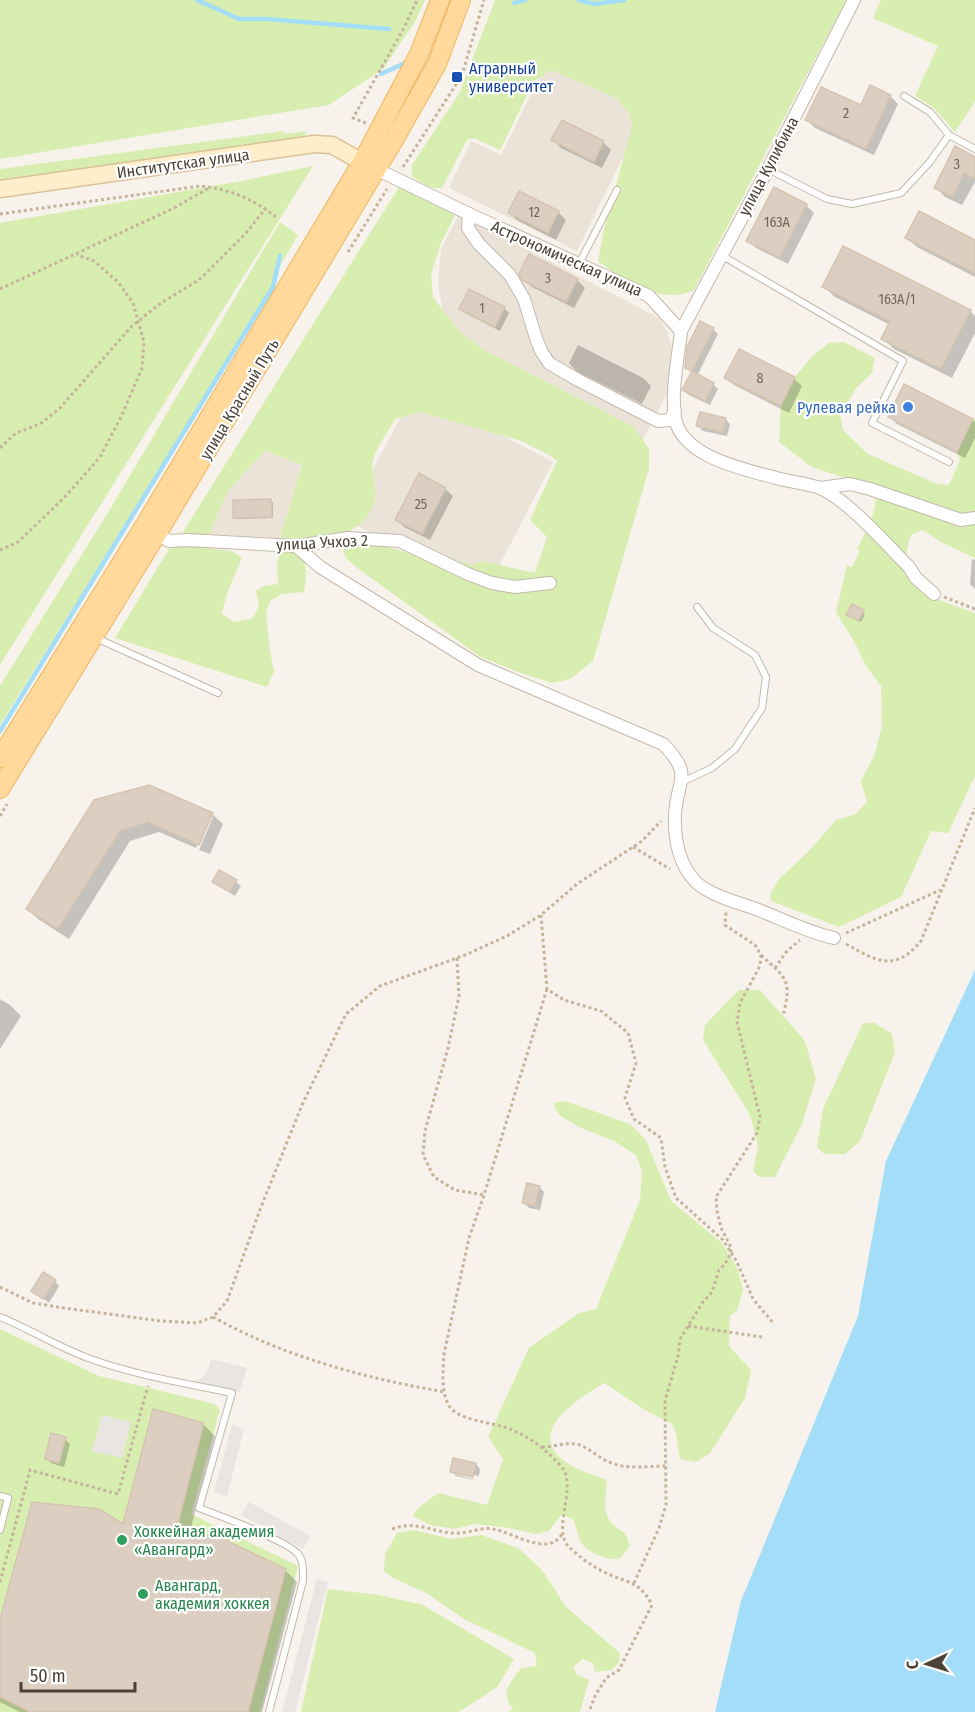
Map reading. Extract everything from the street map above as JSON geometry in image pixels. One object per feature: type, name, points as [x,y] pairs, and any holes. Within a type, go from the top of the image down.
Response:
[{"type":"main road","name":"улица Красный Путь","points":[[0,789],[157,534],[369,166],[419,54],[440,0]]},
{"type":"main road","name":"улица Красный Путь","points":[[0,758],[369,166],[437,64],[461,0]]},
{"type":"street","name":"улица Кулибина","points":[[681,331],[768,169],[854,0]]},
{"type":"street","name":"Институтская улица","points":[[0,189],[314,144],[332,145],[369,166]]},
{"type":"street","name":"Астрономическая улица","points":[[369,166],[649,296],[681,331]]},
{"type":"street","points":[[469,214],[468,228],[479,244],[510,276],[524,299],[536,338],[549,363],[658,421],[670,420],[675,411]]},
{"type":"street","points":[[681,331],[674,392],[676,420],[685,440],[696,450],[735,466],[820,488],[839,499],[934,594]]},
{"type":"street","points":[[820,488],[850,484],[961,520],[975,518]]},
{"type":"street","name":"улица Учхоз 2","points":[[157,534],[169,541],[296,546],[348,538],[400,541],[492,583],[515,587],[550,583]]},
{"type":"street","points":[[296,546],[320,567],[478,665],[663,744],[677,758],[682,770],[675,815],[680,858],[698,884],[722,896],[818,934],[834,938]]},
{"type":"lane","points":[[904,96],[930,112],[949,135],[975,149]]},
{"type":"lane","points":[[768,169],[827,200],[852,204],[901,193],[949,135]]},
{"type":"lane","points":[[579,265],[616,190]]},
{"type":"lane","points":[[721,255],[903,361],[872,423],[950,462]]},
{"type":"lane","points":[[681,783],[712,768],[735,749],[762,708],[766,677],[755,655],[713,628],[697,607]]},
{"type":"lane","points":[[94,637],[218,693]]},
{"type":"lane","points":[[0,1317],[59,1347],[90,1359],[232,1393],[199,1508],[277,1541],[297,1553],[303,1564],[303,1581],[269,1712]]},
{"type":"lane","points":[[0,1496],[8,1498],[0,1530]]},
{"type":"path","points":[[366,123],[353,118],[405,26],[417,0]]},
{"type":"path","points":[[0,214],[200,186],[226,189],[266,208],[278,219]]},
{"type":"path","points":[[0,289],[77,255],[174,208],[211,187]]},
{"type":"path","points":[[0,448],[16,434],[40,423],[60,408],[139,320],[161,303],[199,280],[247,232],[266,208]]},
{"type":"path","points":[[0,550],[18,542],[64,498],[100,457],[121,417],[142,368],[144,342],[133,303],[118,282],[94,261],[77,255]]},
{"type":"path","points":[[934,594],[975,609]]},
{"type":"path","points":[[0,1287],[33,1303],[64,1308],[161,1321],[197,1323],[213,1317],[227,1301],[298,1115],[346,1014],[381,986],[458,958],[507,936],[541,915],[577,884],[642,841],[677,805]]},
{"type":"path","points":[[834,938],[876,960],[898,960],[910,954],[921,941],[975,808]]},
{"type":"path","points":[[633,848],[698,884]]},
{"type":"path","points":[[834,938],[940,890]]},
{"type":"path","points":[[722,896],[726,908],[724,925],[755,945],[761,955],[783,976],[788,985],[783,1016]]},
{"type":"path","points":[[392,1529],[420,1525],[460,1533],[493,1528],[533,1543],[549,1544],[558,1540],[562,1534],[566,1491],[565,1472],[542,1447],[526,1437],[508,1428],[463,1417],[448,1406],[444,1392],[444,1354],[469,1238],[547,989],[541,915]]},
{"type":"path","points":[[775,968],[786,951],[799,940],[818,934]]},
{"type":"path","points":[[634,1583],[659,1528],[666,1505],[665,1401],[680,1339],[712,1292],[719,1270],[731,1253],[731,1247],[721,1228],[716,1197],[757,1134],[760,1117],[737,1022],[740,1003],[760,966],[761,955]]},
{"type":"path","points":[[458,958],[459,996],[448,1048],[425,1131],[423,1155],[434,1177],[455,1190],[484,1195]]},
{"type":"path","points":[[547,989],[564,1000],[601,1011],[628,1033],[636,1063],[625,1098],[634,1119],[661,1138],[665,1167],[676,1198],[723,1240],[746,1281],[753,1299],[774,1324]]},
{"type":"path","points":[[213,1317],[229,1326],[322,1364],[385,1382],[444,1392]]},
{"type":"path","points":[[688,1326],[762,1337]]},
{"type":"path","points":[[0,1582],[30,1470],[118,1494],[151,1375]]},
{"type":"path","points":[[542,1447],[556,1447],[566,1443],[579,1445],[610,1464],[624,1467],[666,1466]]},
{"type":"path","points":[[562,1534],[567,1545],[604,1572],[634,1583],[648,1597],[652,1605],[620,1670],[606,1678],[589,1712]]},
{"type":"shaded area","points":[[548,59],[647,108],[577,251],[449,188],[471,141],[501,155]]},
{"type":"shaded area","points":[[459,214],[659,318],[667,331],[672,348],[671,386],[642,441],[467,350],[443,312],[438,283],[441,249]]},
{"type":"shaded area","points":[[415,390],[553,462],[485,593],[346,520]]},
{"type":"shaded area","points":[[264,451],[302,465],[280,538],[210,534],[228,491]]},
{"type":"shaded area","points":[[211,1359],[247,1368],[240,1392],[192,1382],[203,1377]]},
{"type":"shaded area","points":[[102,1415],[131,1422],[122,1458],[92,1451]]},
{"type":"shaded area","points":[[232,1425],[244,1429],[227,1496],[214,1492]]},
{"type":"shaded area","points":[[249,1502],[310,1536],[303,1549],[241,1515]]},
{"type":"shaded area","points":[[317,1579],[328,1582],[295,1712],[282,1712]]},
{"type":"green space","points":[[0,0],[425,0],[415,22],[383,69],[329,105],[0,159]]},
{"type":"green space","points":[[495,0],[846,0],[694,290],[682,294],[656,293],[631,283],[598,261],[603,233],[632,126],[629,113],[616,98],[551,70],[534,81],[500,150],[474,138],[467,140],[442,188],[431,188],[412,177],[412,165],[460,92]]},
{"type":"green space","points":[[881,0],[975,0],[975,102],[955,132],[933,107],[915,96],[938,46],[873,18]]},
{"type":"green space","points":[[284,131],[285,134],[305,131],[306,139],[0,183],[0,169]]},
{"type":"green space","points":[[313,166],[0,665],[0,223],[241,181]]},
{"type":"green space","points":[[399,187],[456,213],[441,243],[431,274],[433,297],[459,331],[486,351],[634,427],[649,449],[649,469],[593,661],[570,679],[552,683],[479,656],[356,567],[345,557],[343,549],[352,542],[363,543],[440,560],[460,561],[472,565],[482,561],[535,573],[547,537],[530,520],[557,461],[521,441],[420,412],[395,419],[373,460],[375,497],[370,511],[362,522],[351,530],[323,539],[308,540],[280,538],[302,465],[265,451],[228,491],[210,534],[187,538],[183,532]]},
{"type":"green space","points":[[280,222],[298,235],[277,271],[271,290],[0,725],[0,686],[112,506]]},
{"type":"green space","points":[[844,342],[875,358],[872,373],[857,387],[840,415],[843,430],[868,454],[937,484],[949,485],[960,460],[957,452],[975,419],[975,558],[922,530],[911,535],[907,568],[912,580],[920,589],[931,596],[975,613],[975,776],[948,833],[931,831],[901,897],[839,927],[771,901],[770,895],[778,880],[809,851],[836,820],[856,814],[867,802],[861,781],[875,754],[882,725],[881,686],[866,666],[836,612],[847,565],[852,567],[860,551],[857,549],[873,513],[875,488],[812,467],[779,442],[781,406],[795,377],[813,355],[829,343]]},
{"type":"green space","points":[[172,544],[232,551],[242,558],[227,593],[222,613],[233,622],[252,619],[259,606],[256,591],[264,586],[278,584],[277,565],[280,551],[304,551],[306,577],[304,592],[282,594],[270,601],[266,612],[274,671],[267,687],[115,638]]},
{"type":"green space","points":[[739,990],[760,990],[805,1041],[816,1079],[802,1124],[775,1177],[759,1177],[753,1171],[758,1146],[750,1115],[703,1040],[705,1025]]},
{"type":"green space","points":[[863,1023],[875,1023],[892,1034],[895,1052],[860,1141],[845,1154],[824,1154],[817,1147],[823,1109]]},
{"type":"green space","points":[[565,1101],[630,1124],[646,1140],[671,1201],[722,1243],[738,1270],[743,1290],[737,1310],[730,1316],[729,1346],[751,1370],[745,1398],[710,1453],[696,1462],[680,1459],[676,1433],[672,1424],[643,1409],[604,1383],[567,1409],[551,1431],[551,1443],[557,1455],[576,1468],[607,1480],[605,1504],[608,1517],[611,1523],[625,1533],[630,1546],[620,1558],[615,1559],[601,1556],[584,1547],[579,1539],[574,1520],[562,1514],[549,1531],[535,1534],[475,1524],[455,1529],[430,1525],[413,1516],[418,1508],[438,1493],[487,1505],[503,1459],[488,1437],[529,1348],[579,1313],[596,1309],[640,1200],[642,1172],[636,1155],[614,1141],[579,1127],[559,1115],[553,1103]]},
{"type":"green space","name":"Хоккейная академия «Авангард»","points":[[0,1329],[99,1376],[215,1404],[220,1410],[191,1514],[298,1566],[260,1712],[0,1712]]},
{"type":"green space","points":[[413,1530],[452,1539],[481,1535],[518,1548],[542,1570],[566,1607],[620,1653],[619,1663],[611,1670],[595,1672],[593,1663],[582,1659],[574,1667],[576,1674],[589,1680],[580,1712],[507,1712],[513,1709],[507,1698],[510,1683],[521,1668],[537,1666],[535,1653],[464,1619],[428,1594],[393,1578],[384,1571],[385,1554],[397,1533]]},
{"type":"green space","points":[[328,1589],[379,1595],[423,1605],[514,1659],[497,1687],[459,1712],[301,1712]]},
{"type":"water","points":[[975,970],[975,1712],[715,1712],[741,1601],[858,1316],[886,1161]]},
{"type":"building","points":[[870,85],[891,95],[866,149],[805,120],[821,87],[861,105]]},
{"type":"building","points":[[562,120],[604,141],[594,162],[551,140]]},
{"type":"building","points":[[955,146],[975,157],[975,179],[964,173],[953,197],[934,188]]},
{"type":"building","points":[[774,187],[807,204],[780,258],[746,241]]},
{"type":"building","points":[[519,191],[559,211],[548,233],[508,213]]},
{"type":"building","points":[[919,211],[975,240],[975,273],[905,238]]},
{"type":"building","points":[[843,246],[971,310],[941,369],[881,339],[890,321],[822,287]]},
{"type":"building","points":[[529,254],[578,279],[566,302],[522,280],[519,274]]},
{"type":"building","points":[[469,289],[505,307],[495,327],[459,309]]},
{"type":"building","points":[[700,321],[714,328],[692,371],[685,368],[687,347]]},
{"type":"building","points":[[739,349],[795,377],[781,406],[724,378]]},
{"type":"building","points":[[692,371],[714,383],[705,401],[682,390]]},
{"type":"building","points":[[904,384],[973,419],[957,452],[888,417]]},
{"type":"building","points":[[700,412],[726,418],[723,432],[696,426]]},
{"type":"building","points":[[419,473],[446,488],[422,534],[395,520]]},
{"type":"building","points":[[271,499],[272,517],[233,518],[233,500]]},
{"type":"building","points":[[852,604],[864,610],[859,621],[846,615]]},
{"type":"building","points":[[149,785],[213,813],[199,845],[148,822],[120,831],[58,929],[26,909],[94,800]]},
{"type":"building","points":[[219,870],[237,880],[230,892],[212,882]]},
{"type":"building","points":[[527,1183],[540,1186],[535,1206],[522,1203]]},
{"type":"building","points":[[43,1272],[56,1280],[43,1299],[31,1291]]},
{"type":"building","name":"Хоккейная академия «Авангард»","points":[[153,1409],[204,1423],[174,1539],[215,1535],[286,1569],[248,1712],[30,1712],[0,1697],[0,1619],[32,1502],[99,1509],[123,1524]]},
{"type":"building","points":[[51,1433],[66,1437],[59,1463],[45,1459]]},
{"type":"building","points":[[453,1458],[476,1463],[473,1477],[450,1472]]},
{"type":"waterway","points":[[197,0],[239,19],[267,19],[389,29]]},
{"type":"waterway","points":[[514,3],[525,0]]},
{"type":"waterway","points":[[579,0],[594,4],[624,0]]},
{"type":"waterway","points":[[381,74],[405,63]]},
{"type":"waterway","points":[[0,731],[273,287],[280,256]]},
{"type":"place","name":"Аграрный университет","points":[[457,77]]},
{"type":"place","name":"Рулевая рейка","points":[[908,407]]},
{"type":"place","name":"Хоккейная академия «Авангард»","points":[[122,1540]]},
{"type":"place","name":"Авангард, академия хоккея","points":[[143,1594]]}]
